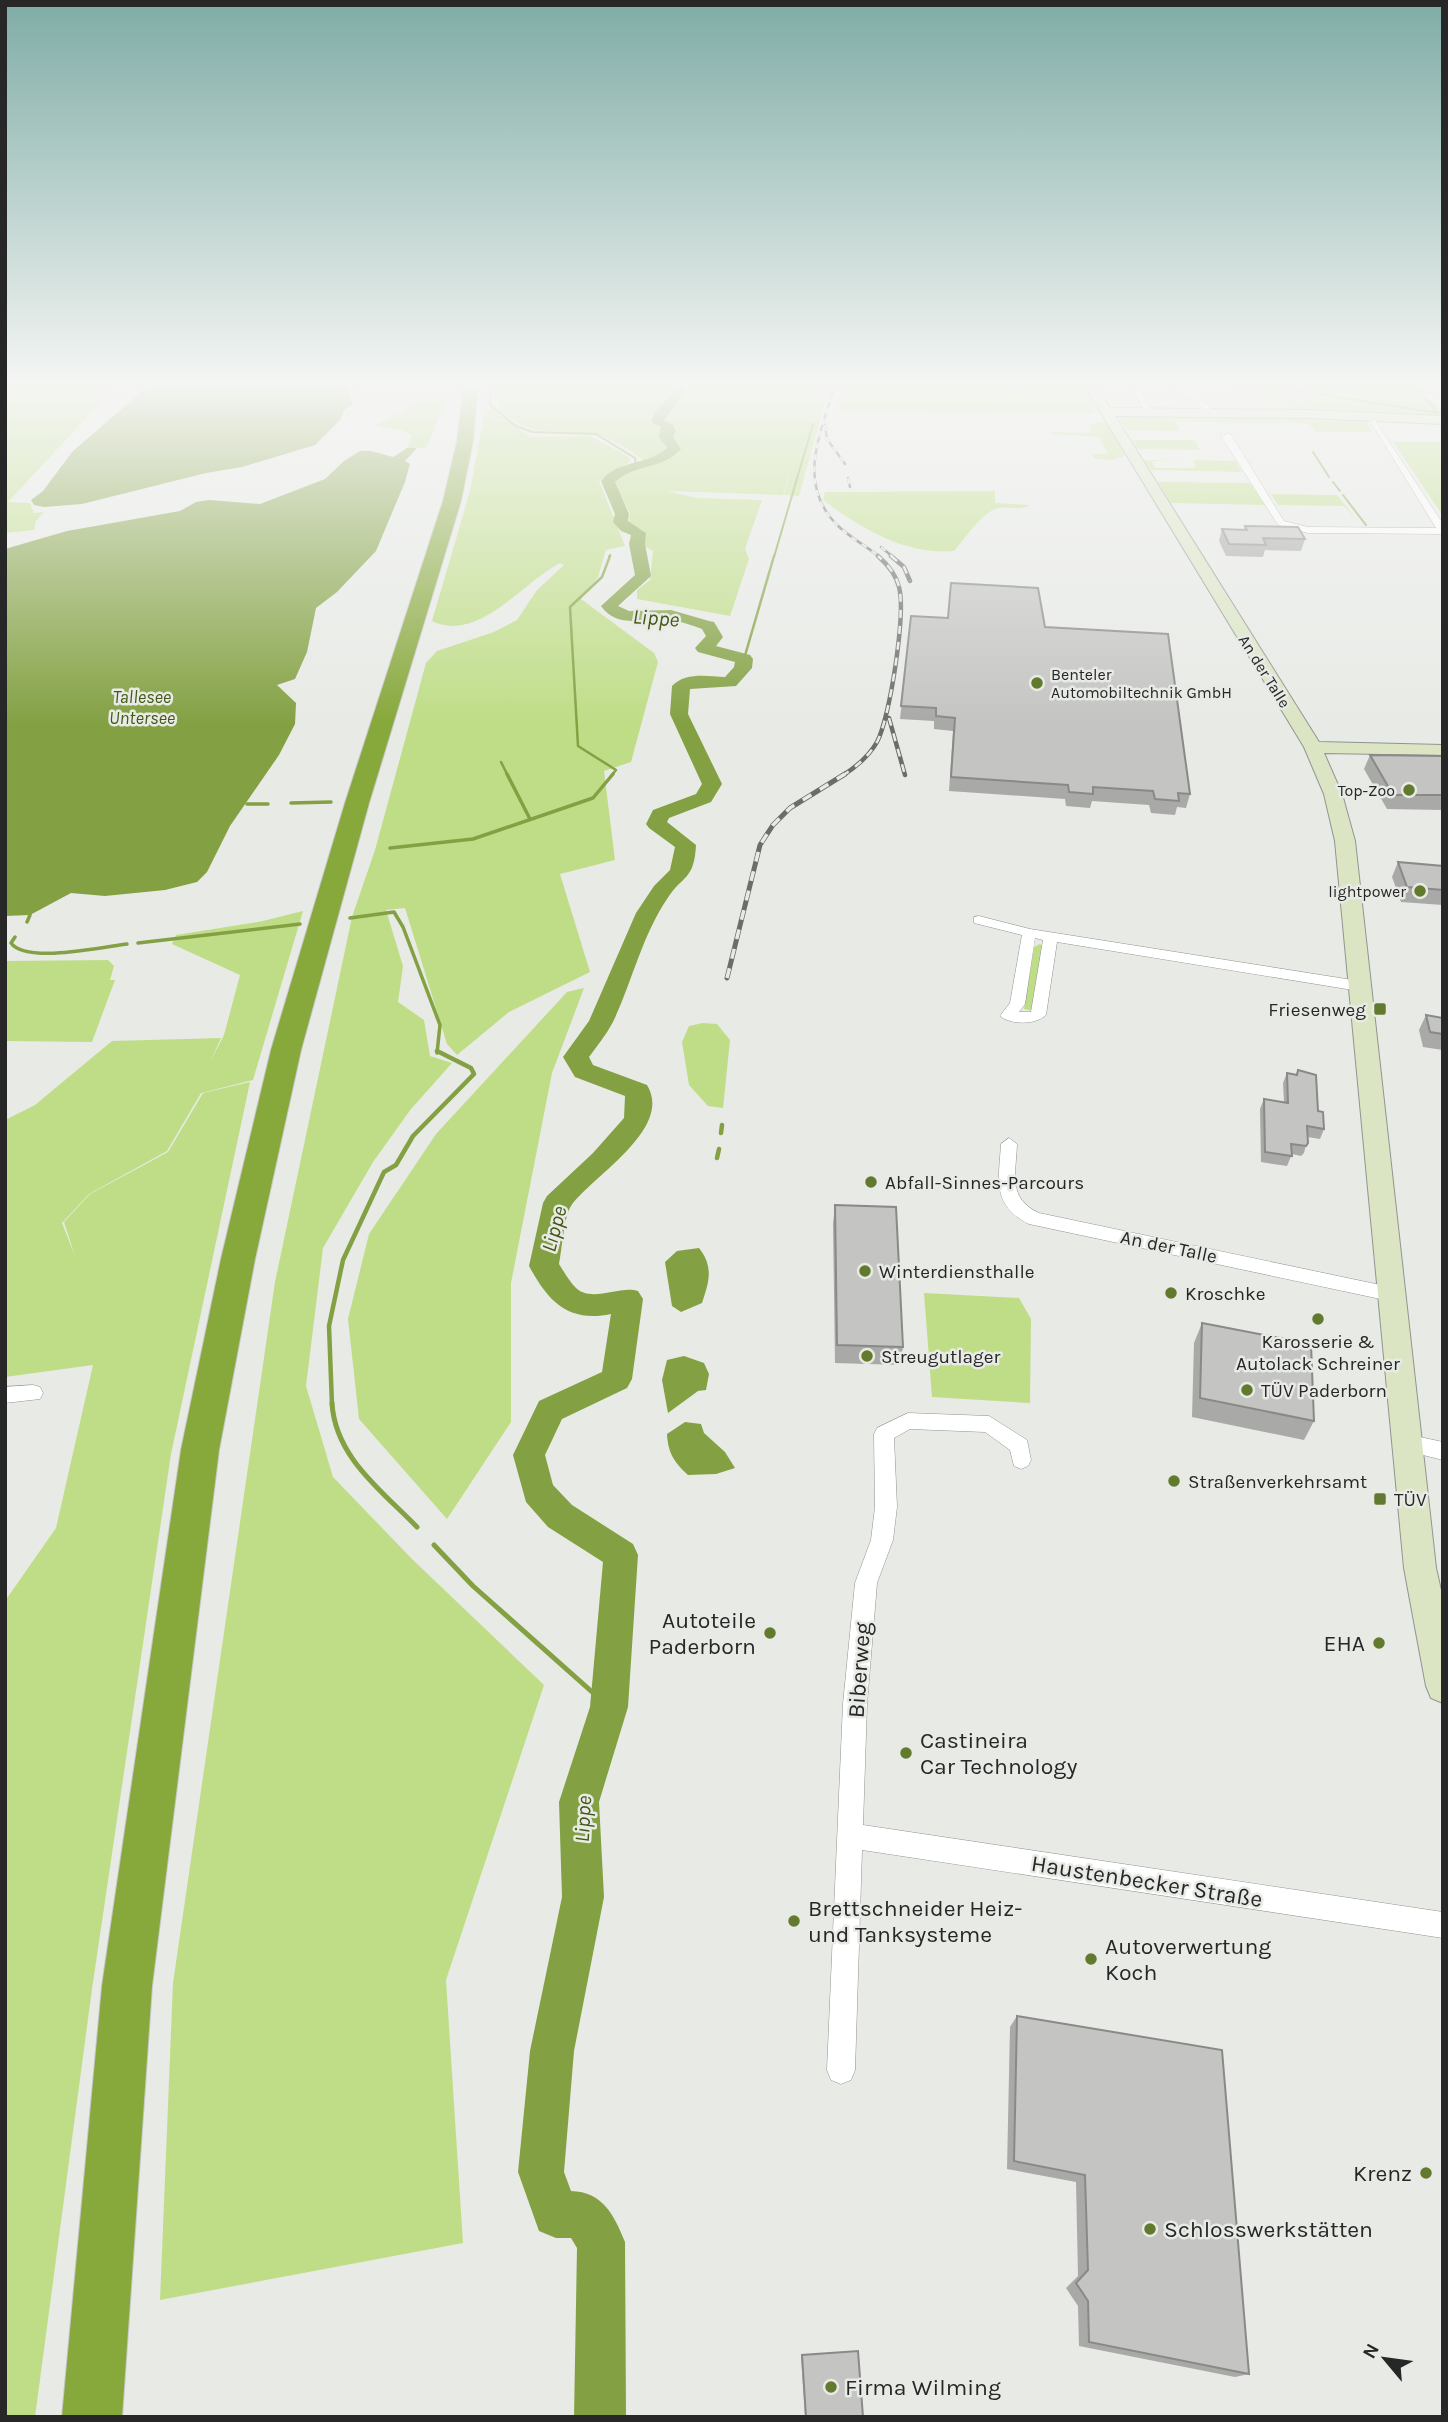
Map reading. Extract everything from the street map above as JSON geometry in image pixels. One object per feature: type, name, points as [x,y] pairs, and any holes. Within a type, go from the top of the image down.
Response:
[{"type":"highway","points":[[92,2417],[127,1986],[200,1450],[238,1259],[286,1050],[357,803],[453,498]]},
{"type":"street","name":"An der Talle","points":[[1160,498],[1313,747],[1333,794],[1345,841],[1420,1568],[1443,1686]]},
{"type":"street","points":[[1266,498],[1281,523],[1308,530],[1443,531]]},
{"type":"street","points":[[1421,498],[1443,531]]},
{"type":"street","points":[[1313,747],[1443,750]]},
{"type":"street","points":[[979,920],[1029,933],[1359,986]]},
{"type":"street","points":[[1029,933],[1015,1017],[1038,1016],[1051,936]]},
{"type":"street","name":"An der Talle","points":[[1009,1144],[1007,1198],[1018,1213],[1035,1219],[1390,1294]]},
{"type":"street","points":[[5,1395],[33,1393]]},
{"type":"street","name":"Biberweg","points":[[841,2070],[855,1704],[866,1583],[882,1540],[886,1507],[884,1434],[908,1421],[989,1424],[1020,1446],[1021,1460]]},
{"type":"street","points":[[1406,1443],[1443,1451]]},
{"type":"street","name":"Haustenbecker Straße","points":[[851,1836],[1443,1925]]},
{"type":"shaded area","points":[[5,498],[12,498],[8,502],[30,503],[34,513],[44,512],[36,521],[34,530],[5,533]]},
{"type":"shaded area","points":[[468,498],[606,498],[625,546],[606,550],[598,577],[581,599],[654,653],[658,662],[631,762],[604,771],[615,860],[560,874],[590,972],[509,1012],[457,1055],[447,1044],[405,908],[386,910],[403,966],[398,1002],[424,1020],[430,1056],[452,1063],[411,1109],[373,1162],[323,1248],[306,1386],[333,1477],[412,1559],[544,1685],[446,1980],[463,2243],[160,2300],[173,1983],[275,1282],[352,917],[375,850],[426,663],[437,651],[494,632],[517,620],[537,590],[564,565],[560,563],[550,569],[495,611],[480,619],[464,625],[448,626],[432,621]]},
{"type":"shaded area","points":[[622,498],[762,500],[745,549],[749,559],[730,616],[637,599],[637,590],[650,580],[653,551],[641,544],[643,530],[632,526],[629,521],[630,513]]},
{"type":"shaded area","points":[[995,498],[995,503],[1029,505],[1021,508],[998,508],[980,520],[954,551],[936,551],[918,549],[885,538],[853,521],[823,500]]},
{"type":"shaded area","points":[[1168,498],[1260,498],[1265,505],[1171,503]]},
{"type":"shaded area","points":[[1274,498],[1339,498],[1357,520],[1344,506],[1278,505]]},
{"type":"shaded area","points":[[1431,498],[1443,498],[1443,516]]},
{"type":"shaded area","points":[[303,911],[253,1080],[201,1093],[167,1151],[89,1194],[62,1223],[75,1256],[64,1222],[90,1194],[168,1152],[203,1093],[250,1082],[171,1454],[92,1989],[35,2417],[5,2417],[5,1601],[56,1528],[93,1365],[5,1377],[5,1120],[35,1105],[112,1041],[221,1038],[210,1062],[224,1035],[240,975],[172,944],[176,935],[263,921]]},
{"type":"shaded area","points":[[1040,944],[1044,948],[1034,1011],[1024,1009],[1034,947]]},
{"type":"shaded area","points":[[108,960],[114,966],[110,980],[115,980],[92,1042],[5,1041],[5,961]]},
{"type":"shaded area","points":[[584,988],[552,1073],[511,1283],[511,1422],[447,1519],[359,1419],[348,1319],[369,1234],[436,1134],[567,992]]},
{"type":"shaded area","points":[[717,1024],[730,1040],[723,1108],[708,1106],[689,1085],[682,1042],[689,1026]]},
{"type":"shaded area","points":[[924,1293],[1019,1298],[1031,1319],[1030,1403],[932,1397]]},
{"type":"water","points":[[106,498],[82,504],[44,507],[34,505],[31,500]]},
{"type":"water","name":"Tallesee Untersee","points":[[276,498],[398,498],[376,551],[337,592],[316,608],[307,652],[295,679],[277,685],[296,703],[295,724],[279,755],[230,826],[207,872],[197,882],[165,890],[105,896],[71,893],[30,915],[5,916],[5,549],[67,531],[180,511],[196,502],[209,500],[260,504]]},
{"type":"water","points":[[699,1248],[707,1262],[707,1288],[702,1303],[681,1312],[672,1306],[665,1262],[677,1251]]},
{"type":"water","points":[[684,1356],[704,1363],[709,1374],[706,1390],[698,1391],[668,1413],[662,1380],[667,1360]]},
{"type":"water","points":[[685,1422],[701,1424],[704,1433],[725,1452],[735,1468],[716,1474],[688,1475],[673,1457],[667,1434]]},
{"type":"building","points":[[1245,526],[1298,527],[1305,539],[1263,538],[1266,545],[1229,544],[1222,529],[1247,530]]},
{"type":"building","name":"Benteler Automobiltechnik GmbH","points":[[951,583],[1038,588],[1045,627],[1168,634],[1190,794],[1178,793],[1179,801],[1155,799],[1153,791],[1093,787],[1093,794],[1069,792],[1068,785],[951,777],[955,718],[936,716],[936,708],[901,706],[911,616],[948,618]]},
{"type":"building","points":[[1370,755],[1443,756],[1443,795],[1393,795]]},
{"type":"building","points":[[1398,862],[1443,866],[1443,890],[1407,887]]},
{"type":"building","points":[[1426,1015],[1443,1018],[1443,1034],[1430,1032]]},
{"type":"building","points":[[1298,1070],[1316,1075],[1318,1111],[1323,1112],[1324,1129],[1307,1126],[1308,1143],[1306,1146],[1291,1144],[1292,1156],[1265,1152],[1264,1099],[1288,1103],[1287,1073],[1297,1075]]},
{"type":"building","name":"Winterdiensthalle","points":[[835,1205],[896,1207],[903,1347],[837,1345]]},
{"type":"building","name":"TÜV Paderborn","points":[[1202,1323],[1311,1344],[1314,1421],[1200,1398]]},
{"type":"building","name":"Schlosswerkstätten","points":[[1017,2016],[1222,2050],[1249,2374],[1089,2342],[1088,2301],[1076,2283],[1088,2270],[1085,2175],[1014,2161]]},
{"type":"building","name":"Firma Wilming","points":[[858,2351],[863,2417],[806,2417],[802,2355]]},
{"type":"waterway","name":"Lippe","points":[[600,2417],[601,2242],[583,2215],[556,2214],[541,2172],[552,2051],[583,1897],[579,1802],[609,1707],[621,1555],[560,1516],[538,1492],[529,1455],[550,1410],[616,1379],[628,1299],[594,1306],[568,1299],[544,1266],[557,1203],[603,1160],[637,1120],[638,1091],[584,1071],[576,1057],[601,1021],[633,944],[656,898],[677,877],[683,866],[686,845],[656,824],[660,814],[704,798],[712,784],[679,714],[681,686],[693,681],[730,682],[743,668],[744,659],[704,648],[715,637],[708,626],[671,615],[621,615],[609,606],[643,576],[637,544],[639,533],[626,528],[620,522],[622,514],[615,498]]},
{"type":"waterway","points":[[774,557],[791,498]]},
{"type":"waterway","points":[[1345,498],[1366,525]]},
{"type":"waterway","points":[[610,556],[602,577],[570,607],[578,746],[616,770],[611,776]]},
{"type":"waterway","points":[[744,659],[774,556]]},
{"type":"waterway","points":[[501,762],[507,774]]},
{"type":"waterway","points":[[507,774],[530,819]]},
{"type":"waterway","points":[[390,848],[473,839],[593,798],[613,774]]},
{"type":"waterway","points":[[291,803],[331,802]]},
{"type":"waterway","points":[[247,804],[268,804]]},
{"type":"waterway","points":[[350,918],[394,912],[403,927],[440,1025],[437,1051]]},
{"type":"waterway","points":[[27,922],[30,915]]},
{"type":"waterway","points":[[138,943],[300,924]]},
{"type":"waterway","points":[[15,937],[11,943],[19,949],[32,952],[66,953],[127,944]]},
{"type":"waterway","points":[[332,1405],[329,1326],[343,1260],[384,1172],[396,1165],[413,1136],[474,1074],[471,1068],[437,1051]]},
{"type":"waterway","points":[[721,1133],[722,1125]]},
{"type":"waterway","points":[[717,1158],[719,1149]]},
{"type":"waterway","points":[[332,1403],[335,1422],[351,1456],[362,1472],[417,1527]]},
{"type":"waterway","points":[[434,1545],[473,1586],[609,1707]]},
{"type":"railway","points":[[820,498],[836,524],[880,557]]},
{"type":"railway","points":[[881,547],[893,557]]},
{"type":"railway","points":[[844,775],[862,761],[877,742],[887,711],[896,665],[901,600],[899,587],[891,570],[878,556]]},
{"type":"railway","points":[[891,556],[904,567],[910,581]]},
{"type":"railway","points":[[889,718],[905,775]]},
{"type":"railway","points":[[727,978],[760,845],[773,825],[790,808],[844,775]]},
{"type":"place","name":"Benteler Automobiltechnik GmbH","points":[[1037,683]]},
{"type":"place","name":"Top-Zoo","points":[[1409,790]]},
{"type":"place","name":"lightpower","points":[[1420,891]]},
{"type":"place","name":"Friesenweg","points":[[1380,1009]]},
{"type":"place","name":"Abfall-Sinnes-Parcours","points":[[871,1182]]},
{"type":"place","name":"Winterdiensthalle","points":[[865,1271]]},
{"type":"place","name":"Kroschke","points":[[1171,1293]]},
{"type":"place","name":"Karosserie & Autolack Schreiner","points":[[1318,1319]]},
{"type":"place","name":"Streugutlager","points":[[867,1356]]},
{"type":"place","name":"TÜV Paderborn","points":[[1247,1390]]},
{"type":"place","name":"Straßenverkehrsamt","points":[[1174,1481]]},
{"type":"place","name":"TÜV","points":[[1380,1499]]},
{"type":"place","name":"Autoteile Paderborn","points":[[770,1633]]},
{"type":"place","name":"EHA","points":[[1379,1643]]},
{"type":"place","name":"Castineira Car Technology","points":[[906,1753]]},
{"type":"place","name":"Brettschneider Heiz- und Tanksysteme","points":[[794,1921]]},
{"type":"place","name":"Autoverwertung Koch","points":[[1091,1959]]},
{"type":"place","name":"Krenz","points":[[1426,2173]]},
{"type":"place","name":"Schlosswerkstätten","points":[[1150,2229]]},
{"type":"place","name":"Firma Wilming","points":[[831,2387]]}]
